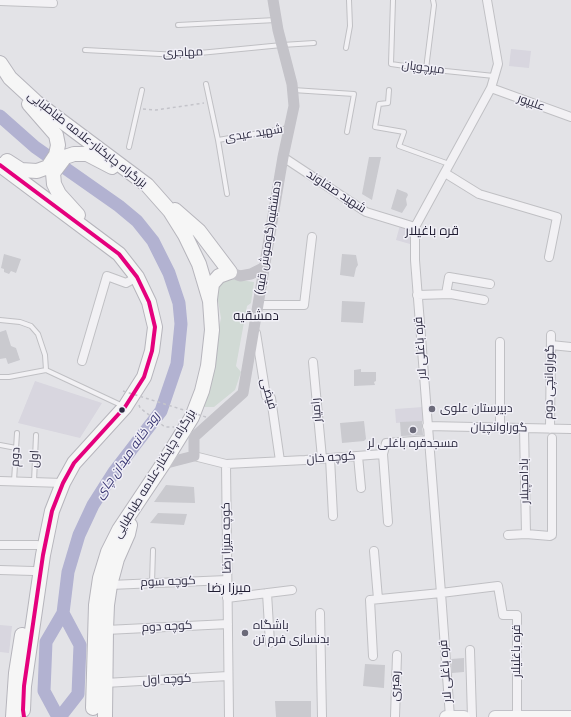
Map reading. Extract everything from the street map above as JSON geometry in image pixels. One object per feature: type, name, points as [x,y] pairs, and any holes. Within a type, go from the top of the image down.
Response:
[{"type":"highway","name":"بزرگراه چایکنار-علامه طباطبایی","points":[[0,63],[10,78],[36,102],[147,185],[170,211],[185,235],[199,264],[210,301],[212,330],[208,366],[202,391],[192,417],[119,530],[108,552],[100,578],[96,605],[93,708]]},
{"type":"highway","points":[[0,72],[12,88],[33,108],[56,135],[58,145],[56,154],[48,167],[37,171],[21,170],[0,157]]},
{"type":"highway","points":[[99,238],[59,194],[54,184],[53,173],[65,157],[74,154],[86,154],[147,185],[199,231],[230,272],[219,276],[212,284],[210,301]]},
{"type":"highway","points":[[0,165],[119,254],[137,277],[149,302],[155,326],[152,351],[144,378],[125,407],[74,463],[63,483],[37,545],[16,673],[18,713]]},
{"type":"highway","points":[[105,717],[107,605],[110,585],[117,558],[128,534],[135,507]]},
{"type":"highway","points":[[18,713],[24,686],[42,563],[52,511]]},
{"type":"main road","name":"دمشقیه(گوموش قیه)","points":[[194,456],[194,437],[243,394],[283,157],[294,106],[292,84],[276,20],[273,0]]},
{"type":"main road","points":[[230,272],[240,276],[251,274],[265,267]]},
{"type":"main road","points":[[163,464],[194,456]]},
{"type":"main road","points":[[446,717],[464,717]]},
{"type":"main road","points":[[495,717],[571,717]]},
{"type":"street","name":"قره باغلی لار","points":[[450,717],[417,295],[415,227],[492,88],[498,64],[487,0]]},
{"type":"street","points":[[0,1],[53,4]]},
{"type":"street","name":"علیپور","points":[[492,88],[571,117]]},
{"type":"street","name":"شهید صفاوند","points":[[283,157],[366,212],[415,227]]},
{"type":"street","points":[[445,173],[479,194],[557,217],[549,257]]},
{"type":"street","points":[[258,305],[304,305],[312,237]]},
{"type":"street","points":[[82,360],[107,276],[126,283],[137,277]]},
{"type":"street","points":[[446,294],[449,277],[490,284]]},
{"type":"street","points":[[417,295],[451,294],[484,300]]},
{"type":"street","name":"فیضی","points":[[254,327],[266,396],[271,398],[280,461]]},
{"type":"street","name":"گوراوانچی دوم","points":[[550,429],[551,336]]},
{"type":"street","points":[[500,342],[500,428]]},
{"type":"street","points":[[551,345],[571,347]]},
{"type":"street","name":"رامیار","points":[[313,362],[333,516]]},
{"type":"street","name":"گوراوانچیان","points":[[427,426],[571,430]]},
{"type":"street","name":"بادامچیلار","points":[[524,428],[526,534]]},
{"type":"street","points":[[508,535],[552,535],[552,438]]},
{"type":"street","points":[[388,522],[383,454],[386,443],[429,440]]},
{"type":"street","name":"کوچه خان","points":[[226,464],[383,454]]},
{"type":"street","points":[[194,456],[226,464]]},
{"type":"street","points":[[358,456],[361,488]]},
{"type":"street","name":"کوچه میرزا رضا","points":[[226,464],[229,717]]},
{"type":"street","points":[[0,481],[63,483]]},
{"type":"street","points":[[0,545],[37,545]]},
{"type":"street","points":[[374,551],[378,600]]},
{"type":"street","points":[[0,570],[32,571]]},
{"type":"street","name":"کوچه سوم","points":[[110,585],[227,580]]},
{"type":"street","name":"قره باغلیلار","points":[[441,593],[498,586],[503,615],[517,615],[517,717]]},
{"type":"street","points":[[227,598],[292,590]]},
{"type":"street","points":[[267,593],[270,643]]},
{"type":"street","points":[[372,656],[370,600],[441,593]]},
{"type":"street","points":[[320,613],[322,717]]},
{"type":"street","name":"کوچه دوم","points":[[106,630],[228,624]]},
{"type":"street","points":[[470,650],[472,717]]},
{"type":"street","name":"رهبری","points":[[395,717],[397,655]]},
{"type":"street","name":"کوچه اول","points":[[105,683],[228,676]]},
{"type":"lane","points":[[346,48],[350,26],[349,0]]},
{"type":"lane","name":"میرچوپان","points":[[392,0],[391,64],[495,76]]},
{"type":"lane","points":[[426,69],[434,0]]},
{"type":"lane","points":[[178,25],[276,20]]},
{"type":"lane","name":"مهاجری","points":[[85,50],[179,55],[314,43]]},
{"type":"lane","name":"شهید عیدی","points":[[206,84],[218,140],[227,194]]},
{"type":"lane","points":[[130,147],[142,90]]},
{"type":"lane","points":[[293,90],[354,94],[347,132]]},
{"type":"lane","points":[[389,90],[388,103],[379,104],[375,127],[404,132],[399,146],[450,164]]},
{"type":"lane","name":"شهید عیدی","points":[[218,140],[289,128]]},
{"type":"lane","points":[[0,320],[20,322],[31,326],[38,334],[45,355],[46,370]]},
{"type":"lane","points":[[0,376],[9,377],[46,370],[125,407]]},
{"type":"lane","name":"دوم","points":[[14,482],[17,433]]},
{"type":"lane","name":"اول","points":[[34,482],[36,435]]},
{"type":"lane","points":[[0,445],[16,448]]},
{"type":"lane","points":[[152,583],[153,550]]},
{"type":"path","points":[[138,108],[156,110],[210,102]]},
{"type":"path","points":[[123,391],[206,417]]},
{"type":"path","points":[[140,408],[165,427]]},
{"type":"shaded area","points":[[511,49],[531,51],[529,68],[509,66]]},
{"type":"shaded area","points":[[400,225],[412,229],[410,244],[396,240]]},
{"type":"shaded area","points":[[225,278],[254,282],[251,303],[247,306],[236,366],[241,372],[235,390],[214,407],[203,407],[221,318],[216,289]]},
{"type":"shaded area","points":[[35,381],[102,403],[80,438],[18,423]]},
{"type":"shaded area","points":[[423,407],[424,421],[396,423],[395,409]]},
{"type":"shaded area","points":[[0,625],[12,626],[9,653],[0,652]]},
{"type":"building","points":[[369,157],[381,157],[372,200],[362,194]]},
{"type":"building","points":[[397,189],[407,193],[408,195],[406,199],[407,205],[402,213],[391,209]]},
{"type":"building","points":[[4,254],[21,259],[16,273],[11,271],[9,274],[4,272],[4,269],[1,268]]},
{"type":"building","points":[[342,254],[356,255],[358,265],[354,277],[340,275]]},
{"type":"building","points":[[342,301],[365,302],[363,323],[341,322]]},
{"type":"building","points":[[6,330],[11,346],[16,348],[20,360],[8,364],[6,358],[0,359],[0,332]]},
{"type":"building","points":[[361,369],[361,372],[376,372],[376,381],[374,382],[375,385],[354,386],[354,370]]},
{"type":"building","points":[[364,421],[366,439],[364,441],[342,443],[340,423]]},
{"type":"building","name":"مسجدقره باغلی لر","points":[[422,421],[423,435],[401,436],[400,422]]},
{"type":"building","points":[[166,485],[194,487],[195,503],[154,502]]},
{"type":"building","points":[[158,513],[187,514],[184,525],[150,523]]},
{"type":"building","points":[[464,658],[464,672],[452,673],[451,659]]},
{"type":"building","points":[[365,664],[385,665],[384,688],[363,686]]},
{"type":"building","points":[[275,701],[311,701],[311,717],[276,717]]},
{"type":"waterway","name":"رود خانه میدان چای","points":[[0,116],[35,147],[119,206],[137,221],[153,241],[169,273],[179,303],[181,324],[177,364],[161,411],[114,472],[93,505],[79,535],[68,572],[63,613],[80,645],[78,694],[60,717]]},
{"type":"waterway","points":[[58,717],[44,691],[46,642],[63,613]]},
{"type":"transit line","points":[[0,165],[119,254],[137,277],[149,302],[155,327],[152,351],[144,377],[125,407],[74,463],[63,483],[52,511],[43,555],[24,686],[24,717]]},
{"type":"place","name":"دبیرستان علوی","points":[[432,409]]},
{"type":"place","name":"مسجدقره باغلی لر","points":[[413,430]]},
{"type":"place","name":"باشگاه بدنسازی فرم تن","points":[[245,633]]},
{"type":"district","name":"قره باغیلار","points":[[432,232]]},
{"type":"district","name":"دمشقیه","points":[[256,317]]},
{"type":"district","name":"میرزا رضا","points":[[229,589]]}]
